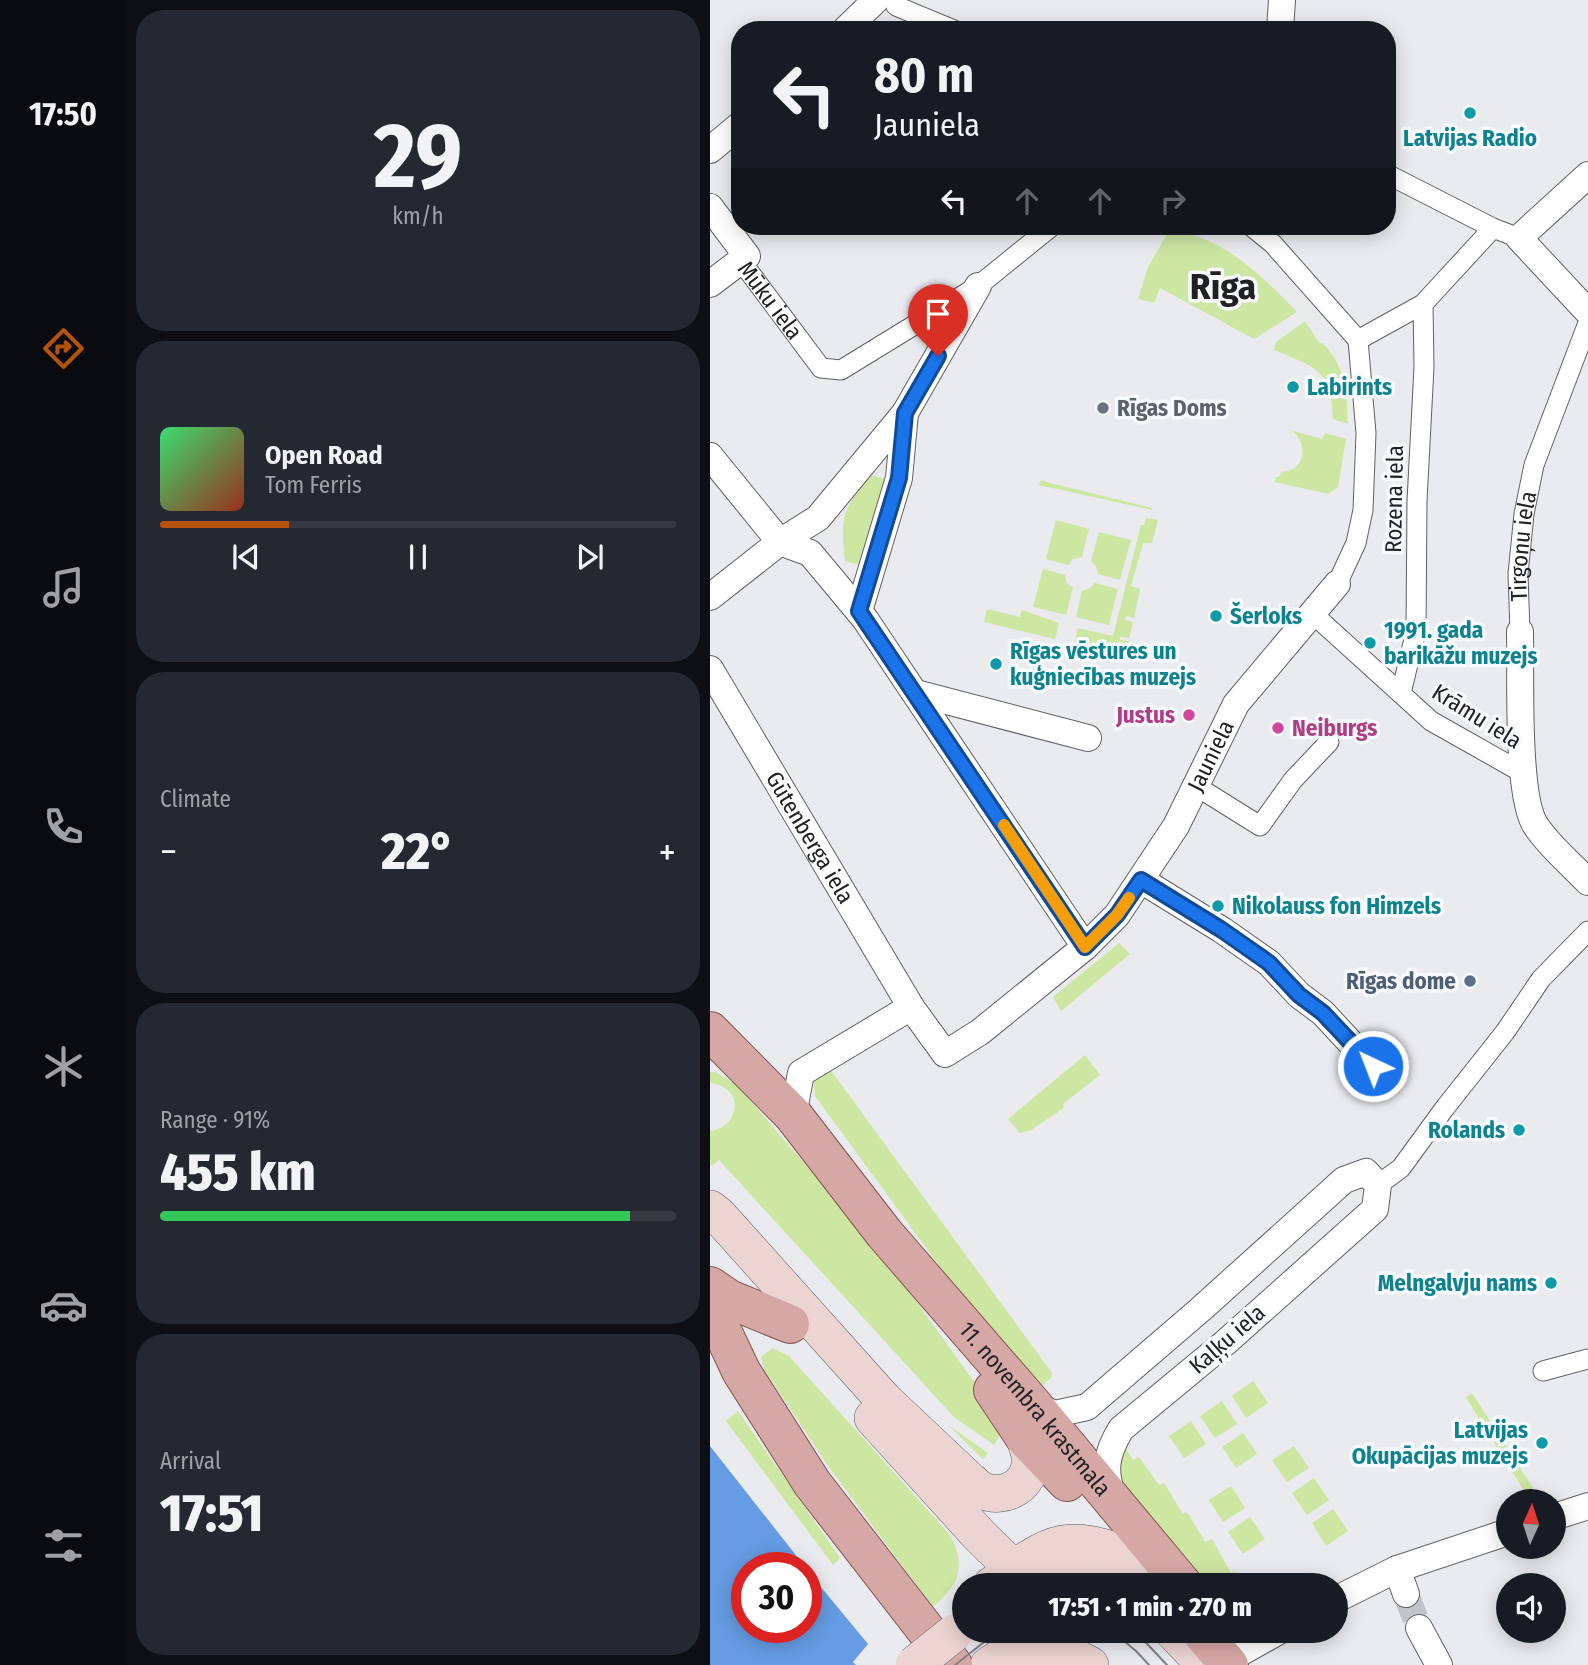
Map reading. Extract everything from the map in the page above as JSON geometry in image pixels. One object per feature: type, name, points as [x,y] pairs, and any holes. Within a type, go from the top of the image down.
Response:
[{"type":"main road","name":"11. novembra krastmala","points":[[710,1031],[793,1115],[1029,1421],[1137,1573]]},
{"type":"main road","points":[[710,1046],[745,1067]]},
{"type":"main road","points":[[710,1209],[884,1400],[983,1491],[1002,1493],[1018,1488],[1027,1477],[1031,1462],[1029,1421]]},
{"type":"main road","points":[[710,1229],[790,1324],[1011,1573]]},
{"type":"main road","points":[[710,1286],[729,1299],[790,1324]]},
{"type":"main road","points":[[710,1305],[741,1371],[812,1483],[952,1628]]},
{"type":"main road","name":"11. novembra krastmala","points":[[1029,1421],[1116,1506],[1173,1573]]},
{"type":"main road","points":[[979,1535],[986,1559],[985,1573]]},
{"type":"main road","points":[[1021,1573],[1025,1560],[1053,1546],[1073,1542],[1102,1545],[1135,1573]]},
{"type":"main road","points":[[914,1665],[952,1640]]},
{"type":"main road","points":[[1076,1643],[1090,1665]]},
{"type":"main road","points":[[1200,1643],[1229,1656]]},
{"type":"main road","points":[[1214,1643],[1229,1656]]},
{"type":"main road","points":[[989,1665],[1008,1653],[1036,1647],[1065,1652],[1090,1665]]},
{"type":"street","points":[[1281,21],[1282,0]]},
{"type":"street","points":[[858,21],[887,2],[932,21]]},
{"type":"street","points":[[710,150],[731,132]]},
{"type":"street","points":[[1519,238],[1587,176]]},
{"type":"street","points":[[1396,178],[1493,228],[1519,238],[1587,312]]},
{"type":"street","name":"Mūku iela","points":[[710,207],[731,235]]},
{"type":"street","points":[[1262,235],[1358,340],[1423,304],[1493,228]]},
{"type":"street","name":"Mūku iela","points":[[731,235],[747,256],[740,261],[821,368],[841,370],[978,286]]},
{"type":"street","points":[[710,597],[780,542],[818,518],[905,413],[978,286],[1041,235]]},
{"type":"street","points":[[710,284],[740,261]]},
{"type":"street","name":"Rozena iela","points":[[1401,693],[1416,631],[1417,501],[1424,367],[1423,304]]},
{"type":"street","name":"Tirgoņu iela","points":[[1587,323],[1534,465],[1524,514],[1518,575],[1526,802],[1535,825],[1587,882]]},
{"type":"street","name":"Jauniela","points":[[911,1007],[945,1054],[981,1031],[1085,947],[1117,915],[1141,880],[1176,826],[1236,704],[1337,584],[1356,543],[1363,510],[1366,433],[1358,340]]},
{"type":"street","points":[[859,611],[899,478],[905,413]]},
{"type":"street","points":[[710,456],[780,542],[810,552],[859,611],[1085,947]]},
{"type":"street","name":"Krāmu iela","points":[[1313,614],[1431,721],[1523,773]]},
{"type":"street","name":"Gūtenberga iela","points":[[710,669],[911,1007]]},
{"type":"street","points":[[916,692],[1088,738]]},
{"type":"street","points":[[1196,786],[1260,826],[1293,780],[1329,742]]},
{"type":"street","points":[[1141,880],[1222,930],[1269,963],[1299,995],[1323,1013],[1385,1080]]},
{"type":"street","name":"Kaļķu iela","points":[[1116,1506],[1106,1479],[1110,1448],[1121,1429],[1226,1342],[1374,1209],[1378,1185],[1401,1168],[1505,1032],[1541,979],[1587,931]]},
{"type":"street","points":[[793,1115],[801,1073],[911,1007]]},
{"type":"street","name":"Kaļķu iela","points":[[1029,1421],[1087,1407],[1345,1180],[1366,1172],[1378,1185]]},
{"type":"street","points":[[1544,1371],[1587,1359]]},
{"type":"street","points":[[1566,1513],[1587,1506]]},
{"type":"street","points":[[1348,1594],[1397,1569],[1496,1536]]},
{"type":"street","points":[[1397,1569],[1406,1594]]},
{"type":"street","points":[[1419,1628],[1439,1665]]},
{"type":"street","points":[[1229,1656],[1255,1643]]},
{"type":"green space","points":[[1167,235],[1191,235],[1223,248],[1239,259],[1297,312],[1254,339],[1160,288],[1154,303],[1138,299],[1148,267]]},
{"type":"green space","points":[[1305,321],[1320,344],[1323,343],[1331,353],[1341,372],[1346,390],[1348,424],[1333,419],[1329,390],[1318,372],[1274,350],[1276,342]]},
{"type":"green space","points":[[1291,430],[1322,439],[1325,433],[1346,439],[1338,487],[1328,494],[1275,482],[1281,472],[1296,467],[1302,456],[1301,442]]},
{"type":"green space","points":[[871,475],[891,481],[866,566],[845,561],[843,523],[854,497]]},
{"type":"green space","points":[[1041,480],[1152,508],[1152,510],[1039,485]]},
{"type":"green space","points":[[1146,518],[1158,520],[1152,543],[1143,543],[1131,586],[1140,589],[1134,618],[1126,616],[1125,620],[1133,622],[1129,638],[1120,637],[1120,640],[1129,641],[1125,656],[1074,643],[1078,628],[1113,636],[1141,525],[1144,525]]},
{"type":"green space","points":[[1056,520],[1089,529],[1082,557],[1073,559],[1068,565],[1046,559]]},
{"type":"green space","points":[[1099,532],[1131,540],[1120,580],[1098,574],[1091,561]]},
{"type":"green space","points":[[1043,569],[1065,575],[1067,583],[1073,588],[1066,615],[1033,607]]},
{"type":"green space","points":[[1095,583],[1118,589],[1109,625],[1076,617],[1082,591]]},
{"type":"green space","points":[[987,609],[1020,617],[1022,610],[1059,623],[1055,639],[984,622]]},
{"type":"green space","points":[[1119,943],[1130,954],[1061,1011],[1053,997]]},
{"type":"green space","points":[[1085,1055],[1100,1075],[1063,1104],[1064,1108],[1031,1130],[1020,1133],[1008,1119]]},
{"type":"green space","points":[[827,1065],[1052,1373],[1051,1378],[1033,1394],[815,1096],[813,1080]]},
{"type":"green space","points":[[710,1072],[735,1083],[880,1251],[1006,1426],[994,1445],[954,1417],[719,1160],[712,1166],[710,1164],[710,1131],[729,1122],[735,1106],[729,1091],[710,1083]]},
{"type":"green space","points":[[773,1348],[789,1356],[951,1536],[958,1558],[958,1573],[952,1573],[952,1586],[933,1607],[826,1463],[764,1369],[761,1357]]},
{"type":"green space","points":[[1253,1381],[1268,1403],[1246,1418],[1232,1396]]},
{"type":"green space","points":[[1472,1393],[1532,1489],[1523,1489],[1466,1397]]},
{"type":"green space","points":[[1222,1401],[1237,1424],[1215,1438],[1200,1416]]},
{"type":"green space","points":[[738,1411],[840,1558],[833,1565],[726,1421]]},
{"type":"green space","points":[[1191,1421],[1206,1444],[1184,1458],[1169,1436]]},
{"type":"green space","points":[[948,1425],[988,1453],[983,1459]]},
{"type":"green space","points":[[1243,1433],[1257,1454],[1236,1468],[1222,1447]]},
{"type":"green space","points":[[1123,1444],[1133,1460],[1139,1457],[1159,1485],[1164,1483],[1183,1514],[1187,1512],[1205,1542],[1212,1539],[1231,1573],[1193,1573],[1115,1475]]},
{"type":"green space","points":[[1294,1446],[1309,1468],[1287,1482],[1272,1460]]},
{"type":"green space","points":[[1314,1478],[1329,1500],[1307,1515],[1292,1493]]},
{"type":"green space","points":[[1231,1486],[1245,1508],[1223,1522],[1209,1500]]},
{"type":"green space","points":[[1333,1509],[1348,1531],[1326,1546],[1312,1523]]},
{"type":"green space","points":[[1250,1517],[1265,1539],[1243,1554],[1228,1532]]},
{"type":"water","points":[[710,1446],[793,1552],[731,1552],[731,1643],[822,1643],[822,1588],[868,1644],[853,1662],[856,1665],[710,1665]]},
{"type":"tunnel","points":[[1406,1594],[1419,1628]]},
{"type":"tram line","points":[[935,1665],[963,1643]]},
{"type":"tram line","points":[[955,1665],[983,1643]]},
{"type":"tram line","points":[[1126,1643],[1149,1665]]},
{"type":"tram line","points":[[1146,1643],[1167,1665]]},
{"type":"slow traffic","points":[[1004,825],[1085,947],[1117,915],[1129,898]]},
{"type":"place","name":"Latvijas Radio","points":[[1470,113]]},
{"type":"place","name":"Labirints","points":[[1293,387]]},
{"type":"place","name":"Rīgas Doms","points":[[1103,408]]},
{"type":"place","name":"Šerloks","points":[[1216,616]]},
{"type":"place","name":"1991. gada barikāžu muzejs","points":[[1370,643]]},
{"type":"place","name":"Rīgas vēstures un kuģniecības muzejs","points":[[996,664]]},
{"type":"place","name":"Justus","points":[[1189,715]]},
{"type":"place","name":"Neiburgs","points":[[1278,728]]},
{"type":"place","name":"Nikolauss fon Himzels","points":[[1218,906]]},
{"type":"place","name":"Rīgas dome","points":[[1470,981]]},
{"type":"place","name":"Rolands","points":[[1519,1130]]},
{"type":"place","name":"Melngalvju nams","points":[[1551,1283]]},
{"type":"place","name":"Latvijas Okupācijas muzejs","points":[[1542,1443]]},
{"type":"district","name":"Rīga","points":[[1223,286]]},
{"type":"route","points":[[938,356],[905,413],[899,478],[859,611],[1085,947],[1117,915],[1141,880],[1222,930],[1269,963],[1299,995],[1323,1013],[1373,1066]]}]
